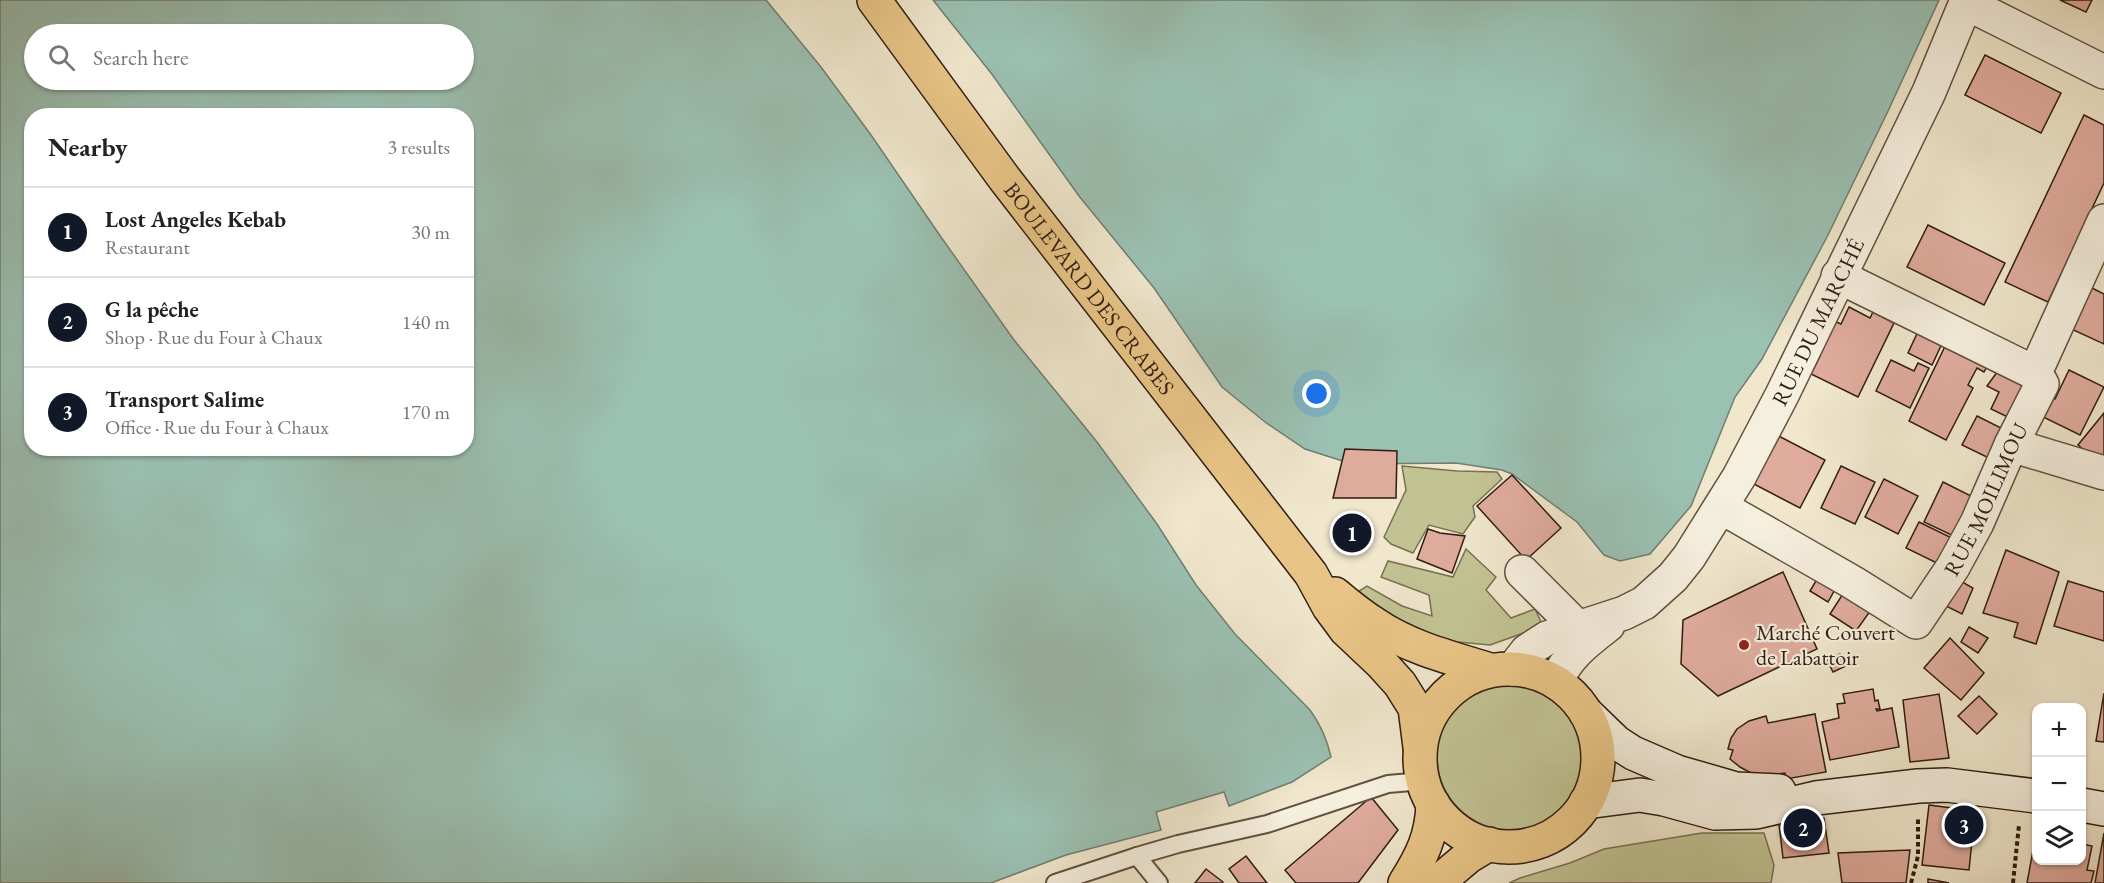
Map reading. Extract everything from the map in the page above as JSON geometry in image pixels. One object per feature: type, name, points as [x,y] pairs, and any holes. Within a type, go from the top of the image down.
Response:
[{"type":"main road","name":"BOULEVARD DES CRABES","points":[[874,0],[1004,178],[1311,574],[1329,607],[1346,630],[1400,684],[1415,708],[1420,747]]},
{"type":"main road","name":"BOULEVARD DES CRABES","points":[[1311,574],[1377,626],[1430,651],[1502,670]]},
{"type":"main road","points":[[1405,883],[1424,850],[1432,824],[1428,792],[1420,764],[1420,747],[1426,725],[1436,706],[1451,690],[1469,678],[1502,670],[1535,673],[1556,682],[1573,696],[1586,713],[1595,735],[1599,758],[1595,781],[1586,802],[1572,820],[1554,834],[1533,843],[1511,846],[1489,844],[1467,836],[1448,822],[1428,792]]},
{"type":"main road","points":[[1437,883],[1470,856],[1489,844]]},
{"type":"street","points":[[1966,1],[2104,72]]},
{"type":"street","name":"RUE DU MARCHÉ","points":[[1502,670],[1547,638],[1624,613],[1644,603],[1673,577],[1689,557],[1721,507],[1782,395],[1929,92],[1966,1]]},
{"type":"street","points":[[1838,276],[2035,373],[2104,221]]},
{"type":"street","name":"RUE MOILIMOU","points":[[1721,507],[1852,582],[1916,622],[1968,541],[2011,445],[2042,384],[2035,373]]},
{"type":"street","points":[[2011,445],[2104,473]]},
{"type":"street","points":[[1522,572],[1578,628]]},
{"type":"street","name":"RUE DU MARCHÉ","points":[[1556,682],[1562,668],[1576,650],[1624,613]]},
{"type":"street","points":[[1586,713],[1616,742],[1633,753],[1677,772],[1736,789],[1773,790],[1816,798]]},
{"type":"street","points":[[1586,802],[1640,795],[1715,813],[1756,812],[1816,798],[1947,784],[2030,796]]},
{"type":"street","points":[[2086,806],[2104,809]]},
{"type":"lane","points":[[1055,883],[1178,844],[1267,824],[1388,784],[1428,792]]},
{"type":"lane","points":[[1137,856],[1159,883]]},
{"type":"path","points":[[1911,883],[1918,856],[1918,786]]},
{"type":"path","points":[[2013,883],[2030,796]]},
{"type":"shaded area","points":[[0,0],[766,0],[821,67],[871,135],[1014,340],[1097,442],[1157,524],[1196,585],[1235,634],[1310,710],[1328,744],[1331,757],[1292,782],[1229,806],[1224,792],[1156,812],[1161,830],[1066,855],[991,883],[0,883]]},
{"type":"shaded area","points":[[933,0],[1939,0],[1827,237],[1762,359],[1735,397],[1691,506],[1650,554],[1620,561],[1604,555],[1577,522],[1512,474],[1502,470],[1456,463],[1352,464],[1305,449],[1265,422],[1222,387],[1154,288],[1079,196],[991,73]]},
{"type":"shaded area","points":[[1402,466],[1497,472],[1502,479],[1473,506],[1475,517],[1463,534],[1429,525],[1413,553],[1391,544],[1384,537],[1406,490]]},
{"type":"shaded area","points":[[1466,549],[1496,577],[1486,590],[1511,618],[1535,609],[1543,626],[1490,645],[1447,641],[1400,621],[1362,596],[1359,591],[1367,586],[1402,606],[1432,616],[1429,595],[1381,577],[1388,561],[1453,577]]},
{"type":"shaded area","points":[[1511,682],[1525,683],[1539,688],[1563,704],[1579,728],[1584,742],[1584,770],[1579,784],[1563,808],[1539,824],[1525,829],[1511,830],[1497,829],[1483,824],[1459,808],[1443,784],[1438,770],[1437,756],[1438,742],[1443,728],[1459,704],[1483,688],[1497,683]]},
{"type":"shaded area","points":[[1702,833],[1764,833],[1774,865],[1771,883],[1509,883],[1604,849]]},
{"type":"building","points":[[2060,0],[2092,0],[2086,12]]},
{"type":"building","points":[[1985,55],[2061,93],[2041,133],[1965,95]]},
{"type":"building","points":[[2084,115],[2104,125],[2104,183],[2048,302],[2005,282]]},
{"type":"building","points":[[1928,225],[2005,263],[1984,305],[1907,267]]},
{"type":"building","points":[[2090,287],[2104,294],[2104,344],[2069,328]]},
{"type":"building","points":[[1849,307],[1870,318],[1873,312],[1894,323],[1858,397],[1811,374],[1820,356],[1815,353],[1832,320],[1841,324]]},
{"type":"building","points":[[1922,323],[1946,335],[1932,365],[1908,353]]},
{"type":"building","points":[[1950,336],[1992,357],[1984,372],[1977,368],[1968,385],[1973,388],[1946,440],[1909,421]]},
{"type":"building","points":[[1891,360],[1914,371],[1918,363],[1929,368],[1910,408],[1876,391]]},
{"type":"building","points":[[2003,364],[2036,381],[2016,421],[1991,409],[1999,392],[1987,386]]},
{"type":"building","points":[[2069,370],[2104,387],[2080,435],[2037,414],[2047,395],[2055,399]]},
{"type":"building","points":[[2104,413],[2104,465],[2103,466],[2078,445]]},
{"type":"building","points":[[1977,416],[2011,433],[1997,462],[1962,445]]},
{"type":"building","points":[[1775,434],[1825,460],[1800,508],[1750,482]]},
{"type":"building","points":[[1345,449],[1397,451],[1396,498],[1333,498]]},
{"type":"building","points":[[1841,466],[1875,482],[1855,524],[1821,508]]},
{"type":"building","points":[[1512,475],[1561,528],[1526,560],[1477,506]]},
{"type":"building","points":[[1884,479],[1918,496],[1898,534],[1865,517]]},
{"type":"building","points":[[1943,482],[1979,500],[1960,539],[1924,522]]},
{"type":"building","points":[[1351,517],[1370,530],[1359,546],[1340,534]]},
{"type":"building","points":[[1919,522],[1958,541],[1945,567],[1906,548]]},
{"type":"building","points":[[1428,529],[1465,536],[1452,573],[1417,559]]},
{"type":"building","points":[[2006,550],[2059,572],[2036,644],[2014,637],[2018,623],[1983,613]]},
{"type":"building","points":[[1783,572],[1817,649],[1718,696],[1681,664],[1683,620]]},
{"type":"building","points":[[1820,574],[1838,584],[1828,602],[1810,591]]},
{"type":"building","points":[[1955,578],[1973,588],[1962,614],[1942,604]]},
{"type":"building","points":[[2068,581],[2104,592],[2104,641],[2054,626]]},
{"type":"building","points":[[1846,589],[1873,607],[1856,631],[1830,614]]},
{"type":"building","points":[[1969,627],[1988,638],[1978,653],[1961,642]]},
{"type":"building","points":[[1950,638],[1984,673],[1961,700],[1924,668]]},
{"type":"building","points":[[1840,654],[1846,666],[1833,672],[1827,660]]},
{"type":"building","points":[[1873,689],[1875,701],[1878,700],[1880,709],[1876,709],[1877,711],[1892,708],[1899,747],[1830,760],[1822,722],[1839,718],[1837,704],[1845,703],[1843,694]]},
{"type":"building","points":[[2104,693],[2104,742],[2096,741]]},
{"type":"building","points":[[1939,694],[1949,758],[1910,762],[1903,700]]},
{"type":"building","points":[[1979,696],[1997,714],[1977,734],[1958,716]]},
{"type":"building","points":[[1815,714],[1826,772],[1786,779],[1785,773],[1771,775],[1751,773],[1730,759],[1733,750],[1728,749],[1731,738],[1737,729],[1749,721],[1766,716],[1768,723]]},
{"type":"building","points":[[1371,797],[1398,830],[1358,883],[1296,883],[1285,870]]},
{"type":"building","points":[[1929,805],[1975,811],[1969,870],[1922,865]]},
{"type":"building","points":[[1824,818],[1829,853],[1783,858],[1779,824]]},
{"type":"building","points":[[2104,833],[2104,883],[2095,883]]},
{"type":"building","points":[[2086,845],[2092,846],[2087,870],[2094,871],[2091,883],[2027,883],[2032,856],[2032,865],[2086,865]]},
{"type":"building","points":[[1910,850],[1906,883],[1842,883],[1838,853]]},
{"type":"building","points":[[1246,856],[1267,883],[1239,883],[1229,869]]},
{"type":"building","points":[[1206,869],[1223,882],[1195,883]]},
{"type":"building","points":[[1928,879],[1949,883],[1928,883]]},
{"type":"place","name":"Lost Angeles Kebab","points":[[1352,533]]},
{"type":"place","name":"Marché Couvert de Labattoir","points":[[1744,645]]},
{"type":"place","name":"Transport Salime","points":[[1964,825]]},
{"type":"place","name":"G la pêche","points":[[1803,828]]}]
